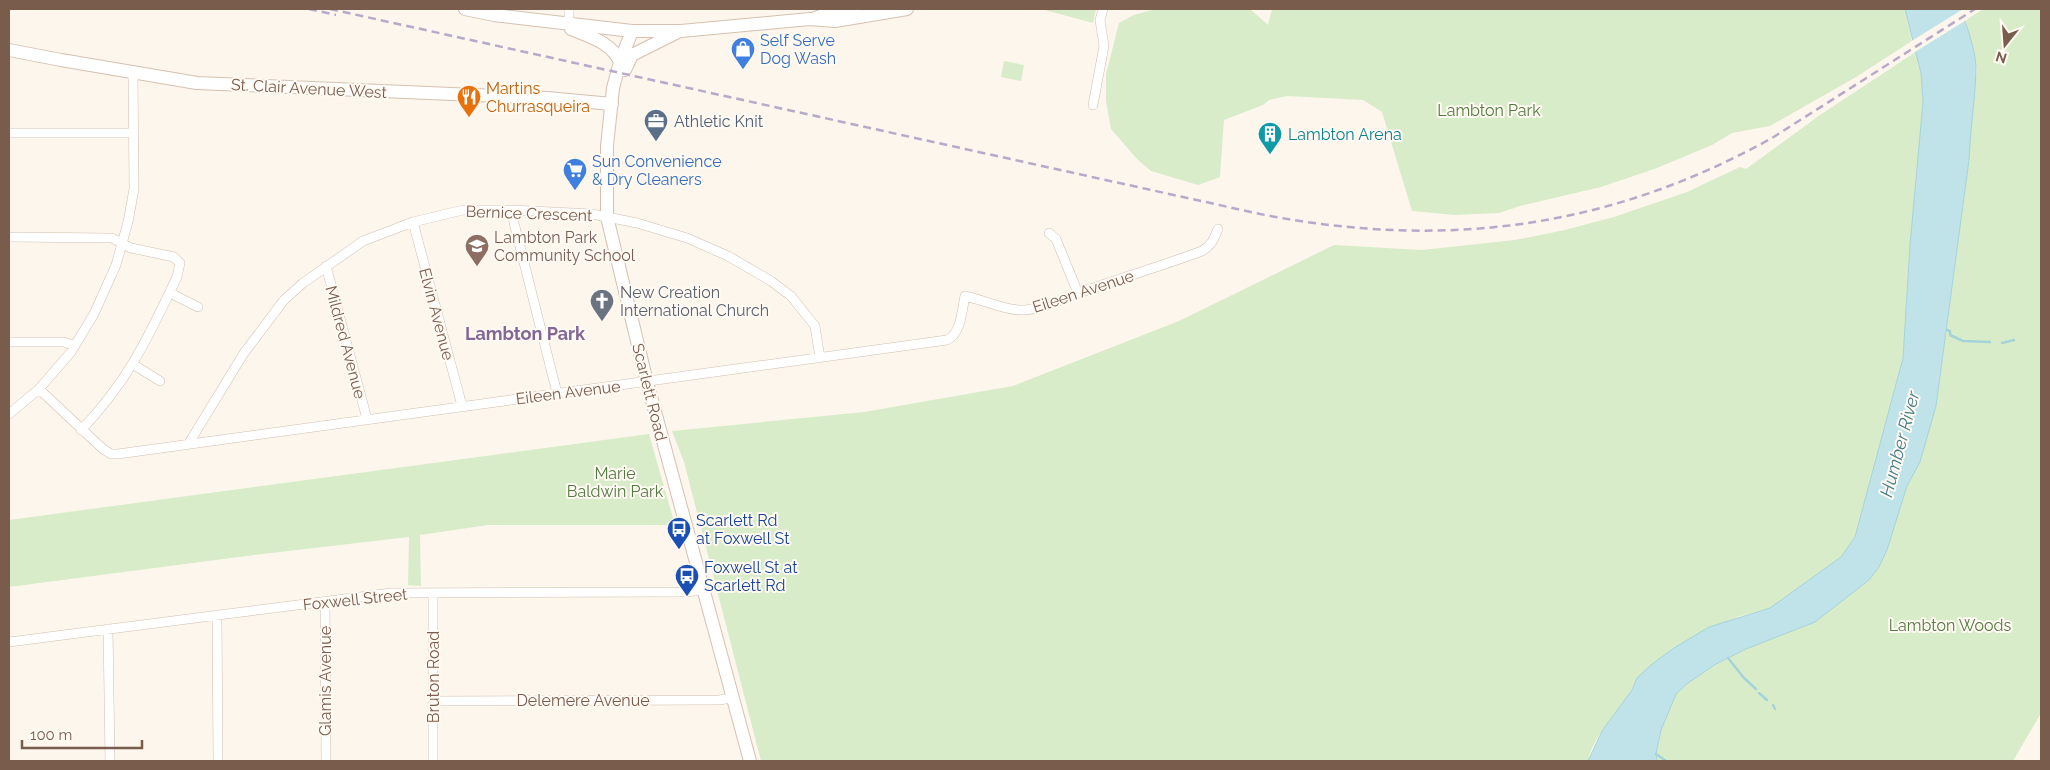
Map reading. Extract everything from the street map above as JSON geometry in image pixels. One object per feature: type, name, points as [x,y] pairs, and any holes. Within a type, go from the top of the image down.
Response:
[{"type":"main road","points":[[465,9],[494,15],[632,31],[681,30],[810,19],[835,21],[868,13],[908,9]]},
{"type":"main road","points":[[810,19],[828,13],[856,9]]},
{"type":"main road","points":[[554,22],[603,42],[616,52],[620,62]]},
{"type":"main road","name":"Scarlett Road","points":[[612,104],[620,90],[626,64],[632,55],[681,30]]},
{"type":"main road","name":"Scarlett Road","points":[[632,31],[620,62],[612,104],[607,146],[607,217],[647,382],[750,761]]},
{"type":"main road","name":"St. Clair Avenue West","points":[[9,50],[197,83],[547,98],[612,104]]},
{"type":"street","points":[[569,9],[569,24]]},
{"type":"street","points":[[1093,105],[1104,46],[1100,24],[1103,9]]},
{"type":"street","points":[[9,414],[39,389],[75,346],[104,294],[123,243],[132,207],[134,189],[133,72]]},
{"type":"street","points":[[9,133],[133,133]]},
{"type":"street","name":"Bernice Crescent","points":[[190,443],[250,345],[284,300],[302,282],[363,241],[413,222],[463,210],[512,210],[592,214],[687,238],[728,256],[771,281],[791,296],[815,326],[820,358]]},
{"type":"street","points":[[512,210],[557,393]]},
{"type":"street","name":"Elvin Avenue","points":[[413,222],[462,406]]},
{"type":"street","name":"Eileen Avenue","points":[[39,389],[102,449],[114,454],[647,382],[952,338],[957,332],[966,296],[1014,310],[1027,310],[1046,306],[1078,293],[1202,251],[1209,247],[1218,229]]},
{"type":"street","points":[[1049,233],[1056,239],[1078,293]]},
{"type":"street","points":[[9,237],[112,238],[131,248],[174,257],[179,261],[180,270],[134,365],[100,410],[81,430]]},
{"type":"street","name":"Mildred Avenue","points":[[326,266],[367,419]]},
{"type":"street","points":[[170,293],[198,307]]},
{"type":"street","points":[[9,342],[64,342],[75,346]]},
{"type":"street","points":[[134,365],[160,381]]},
{"type":"street","name":"Foxwell Street","points":[[9,642],[391,593],[686,592],[704,590]]},
{"type":"street","name":"Bruton Road","points":[[433,593],[433,761]]},
{"type":"street","name":"Glamis Avenue","points":[[325,601],[326,761]]},
{"type":"street","points":[[217,616],[218,761]]},
{"type":"street","points":[[108,629],[110,761]]},
{"type":"street","name":"Delemere Avenue","points":[[433,701],[719,700],[732,698]]},
{"type":"green space","points":[[1041,9],[1096,9],[1093,23]]},
{"type":"green space","name":"Lambton Park","points":[[1155,9],[1250,9],[1268,25],[1272,9],[1905,9],[1912,41],[1856,77],[1770,126],[1732,133],[1712,145],[1657,168],[1601,187],[1520,206],[1499,213],[1455,215],[1412,211],[1382,112],[1363,100],[1287,96],[1269,100],[1263,105],[1224,120],[1220,177],[1198,185],[1151,171],[1137,159],[1111,129],[1106,101],[1106,74],[1119,23],[1134,15]]},
{"type":"green space","name":"Lambton Woods","points":[[1983,9],[2041,9],[2041,713],[2013,761],[1657,761],[1656,754],[1661,730],[1676,694],[1688,683],[1716,664],[1746,649],[1815,622],[1869,580],[1879,567],[1887,550],[1907,486],[1920,462],[1936,406],[1969,160],[1977,70],[1966,20]]},
{"type":"green space","points":[[1917,51],[1923,102],[1910,245],[1903,358],[1855,537],[1841,557],[1770,608],[1737,617],[1637,678],[1626,699],[1597,739],[1588,761],[761,761],[684,462],[672,431],[864,412],[1013,386],[1179,321],[1334,245],[1422,250],[1515,240],[1565,230],[1614,217],[1687,192],[1740,167],[1746,169],[1820,115]]},
{"type":"green space","points":[[1004,61],[1024,65],[1021,81],[1001,77]]},
{"type":"green space","name":"Marie Baldwin Park","points":[[649,434],[675,525],[488,525],[420,535],[421,586],[408,585],[409,537],[9,587],[9,520]]},
{"type":"water","name":"Humber River","points":[[1905,9],[1960,9],[1971,40],[1976,72],[1969,160],[1936,406],[1920,462],[1907,486],[1887,550],[1879,567],[1869,580],[1815,622],[1746,649],[1716,664],[1688,683],[1676,694],[1661,730],[1656,754],[1657,761],[1588,761],[1602,731],[1632,690],[1637,678],[1651,665],[1674,648],[1709,627],[1770,608],[1841,557],[1855,537],[1903,358],[1910,245],[1923,102],[1921,73]]},
{"type":"pier","points":[[1963,9],[1968,19],[1915,52],[1910,42]]},
{"type":"waterway","points":[[1947,330],[1950,331],[1950,335],[1963,341],[1990,342]]},
{"type":"waterway","points":[[2002,343],[2014,340]]},
{"type":"waterway","points":[[1728,658],[1744,678],[1756,689]]},
{"type":"waterway","points":[[1759,693],[1767,700]]},
{"type":"waterway","points":[[1773,705],[1775,709]]},
{"type":"waterway","points":[[1656,754],[1666,761]]},
{"type":"railway","points":[[309,9],[336,15]]},
{"type":"railway","points":[[330,9],[1260,214],[1328,225],[1395,230],[1460,230],[1524,224],[1586,212],[1649,193],[1710,169],[1772,138],[1975,9]]},
{"type":"place","name":"Self Serve Dog Wash","points":[[743,70]]},
{"type":"place","name":"Martins Churrasqueira","points":[[469,118]]},
{"type":"place","name":"Athletic Knit","points":[[656,142]]},
{"type":"place","name":"Lambton Arena","points":[[1270,155]]},
{"type":"place","name":"Sun Convenience & Dry Cleaners","points":[[575,191]]},
{"type":"place","name":"Lambton Park Community School","points":[[477,267]]},
{"type":"place","name":"New Creation International Church","points":[[602,322]]},
{"type":"place","name":"Scarlett Rd at Foxwell St","points":[[679,550]]},
{"type":"place","name":"Foxwell St at Scarlett Rd","points":[[687,597]]},
{"type":"district","name":"Lambton Park","points":[[525,334]]}]
